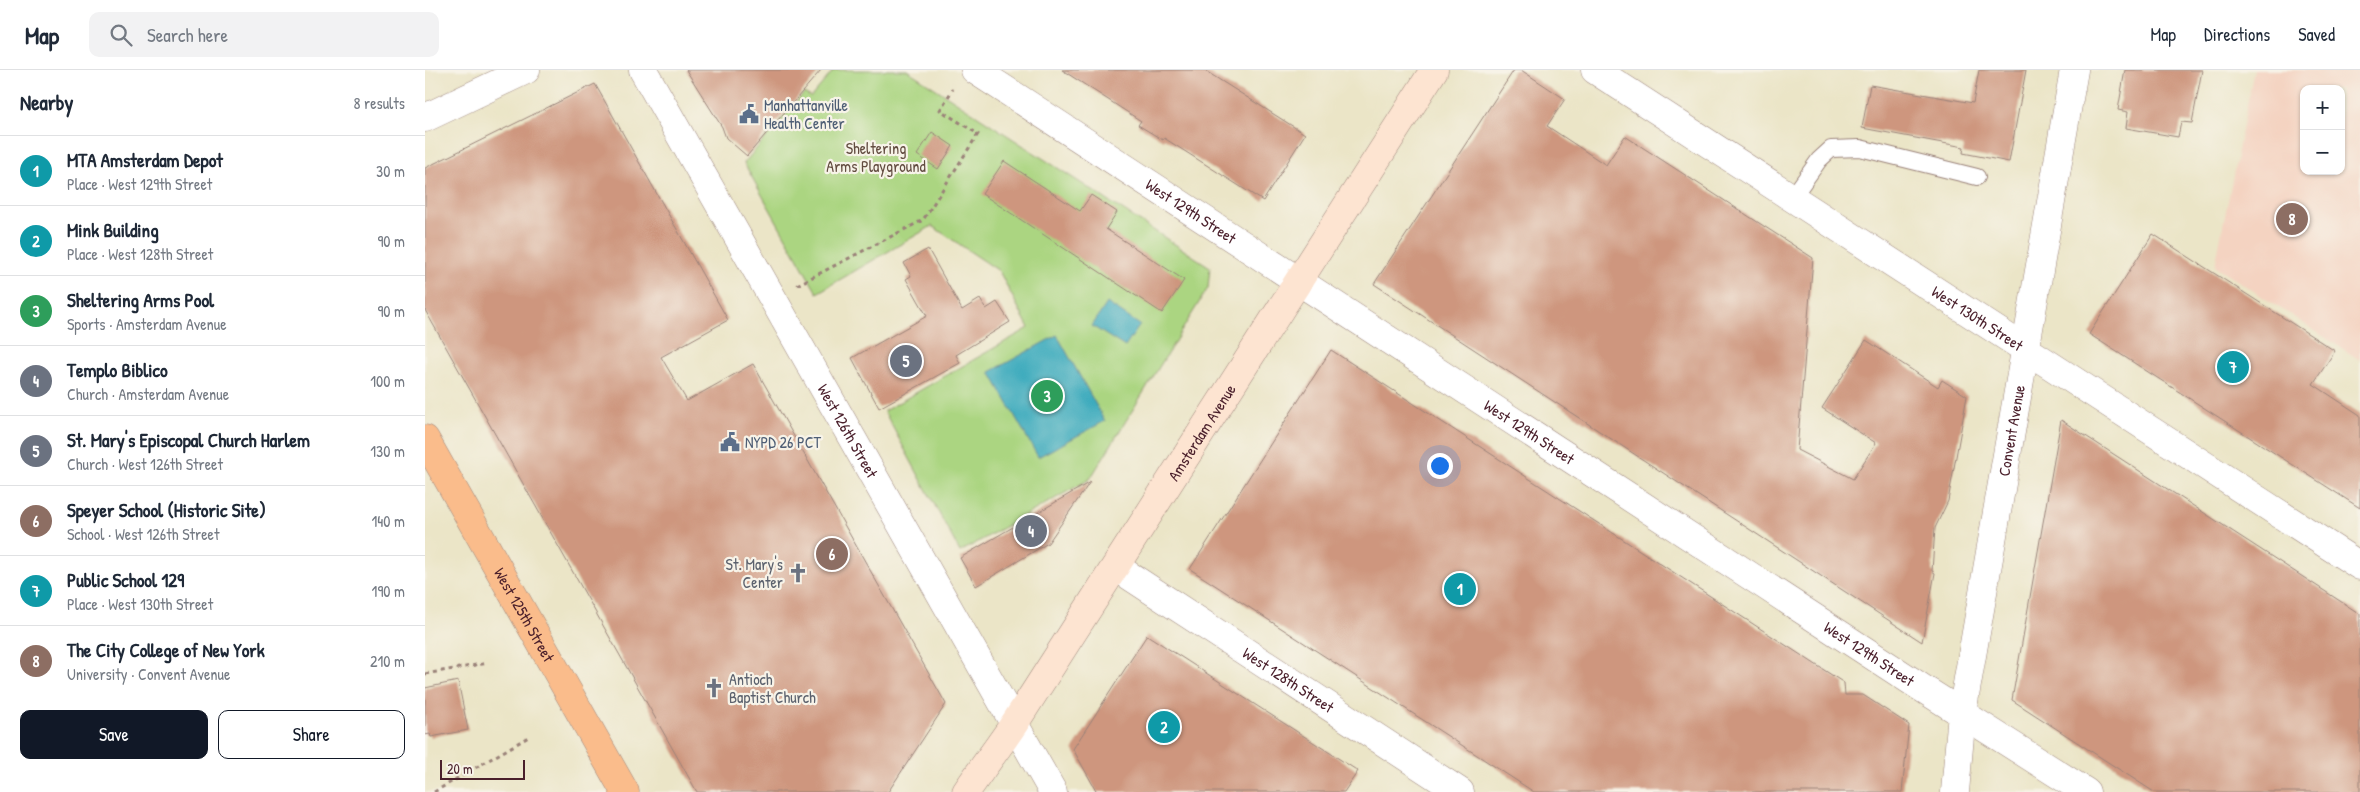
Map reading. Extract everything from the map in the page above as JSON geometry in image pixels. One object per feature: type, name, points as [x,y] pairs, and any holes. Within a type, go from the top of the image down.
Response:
[{"type":"main road","name":"Amsterdam Avenue","points":[[966,792],[1014,724],[1116,567],[1297,281],[1434,70]]},
{"type":"main road","name":"West 125th Street","points":[[425,439],[625,792]]},
{"type":"street","points":[[425,118],[526,70]]},
{"type":"street","name":"West 126th Street","points":[[643,70],[1053,792]]},
{"type":"street","name":"West 129th Street","points":[[975,70],[2086,792]]},
{"type":"street","name":"West 130th Street","points":[[1595,70],[2360,566]]},
{"type":"street","name":"Convent Avenue","points":[[1955,792],[1962,713],[2074,70]]},
{"type":"street","name":"West 128th Street","points":[[1116,567],[1460,792]]},
{"type":"lane","points":[[1793,198],[1819,160],[1831,149],[1860,148],[1977,177]]},
{"type":"path","points":[[772,298],[923,220],[978,134],[940,110],[953,89]]},
{"type":"path","points":[[425,674],[488,663]]},
{"type":"path","points":[[434,792],[530,736]]},
{"type":"shaded area","points":[[2254,70],[2360,70],[2360,360],[2215,266]]},
{"type":"green space","name":"Sheltering Arms Playground","points":[[834,70],[907,70],[1210,267],[1208,288],[1090,479],[960,552],[884,411],[1029,328],[999,271],[932,226],[817,293],[744,163],[804,93],[811,97]]},
{"type":"water","points":[[1107,303],[1140,325],[1125,347],[1092,326]]},
{"type":"water","points":[[1057,335],[1105,421],[1038,457],[990,372]]},
{"type":"building","name":"Manhattanville Health Center","points":[[686,70],[821,70],[747,156],[726,138],[722,127]]},
{"type":"building","points":[[1062,70],[1204,70],[1305,134],[1263,201],[1164,138],[1163,140],[1138,125],[1141,121]]},
{"type":"building","points":[[1514,70],[1521,70],[1565,99],[1547,126],[1606,165],[1625,136],[1813,258],[1797,450],[1853,479],[1876,443],[1822,408],[1866,340],[1938,387],[1942,380],[1967,396],[1948,501],[1935,528],[1932,571],[1935,573],[1922,642],[1374,284]]},
{"type":"building","points":[[1979,70],[2026,70],[2009,162],[1963,153],[1964,147],[1862,128],[1870,85],[1973,103]]},
{"type":"building","points":[[2125,70],[2202,70],[2192,123],[2181,122],[2178,137],[2126,128],[2128,112],[2118,110]]},
{"type":"building","points":[[595,84],[728,320],[661,357],[687,401],[753,364],[946,704],[888,792],[697,792],[425,310],[425,168]]},
{"type":"building","points":[[932,132],[953,146],[938,169],[917,155]]},
{"type":"building","points":[[1004,161],[1080,211],[1091,195],[1117,212],[1106,229],[1184,280],[1162,313],[982,194]]},
{"type":"building","points":[[2153,234],[2335,351],[2313,384],[2360,415],[2360,508],[2089,334]]},
{"type":"building","points":[[928,249],[962,310],[980,299],[986,309],[997,302],[1010,322],[956,355],[960,363],[879,408],[852,358],[927,316],[906,279],[911,276],[904,263]]},
{"type":"building","points":[[1331,350],[1844,683],[1845,695],[1863,695],[1909,725],[1902,792],[1534,792],[1190,569]]},
{"type":"building","points":[[2061,420],[2360,614],[2360,792],[2154,792],[2012,700]]},
{"type":"building","points":[[1090,482],[1048,543],[976,586],[960,558]]},
{"type":"building","points":[[1147,635],[1358,771],[1344,792],[1097,792],[1073,749]]},
{"type":"building","points":[[458,681],[468,730],[431,737],[430,734],[425,735],[425,688]]},
{"type":"place","name":"Manhattanville Health Center","points":[[749,114]]},
{"type":"place","name":"The City College of New York","points":[[2292,219]]},
{"type":"place","name":"St. Mary's Episcopal Church Harlem","points":[[906,361]]},
{"type":"place","name":"Public School 129","points":[[2233,367]]},
{"type":"place","name":"Sheltering Arms Pool","points":[[1047,396]]},
{"type":"place","name":"NYPD 26 PCT","points":[[730,442]]},
{"type":"place","name":"Templo Biblico","points":[[1031,531]]},
{"type":"place","name":"Speyer School (Historic Site)","points":[[832,554]]},
{"type":"place","name":"St. Mary's Center","points":[[798,573]]},
{"type":"place","name":"MTA Amsterdam Depot","points":[[1460,589]]},
{"type":"place","name":"Antioch Baptist Church","points":[[714,688]]},
{"type":"place","name":"Mink Building","points":[[1164,727]]}]
